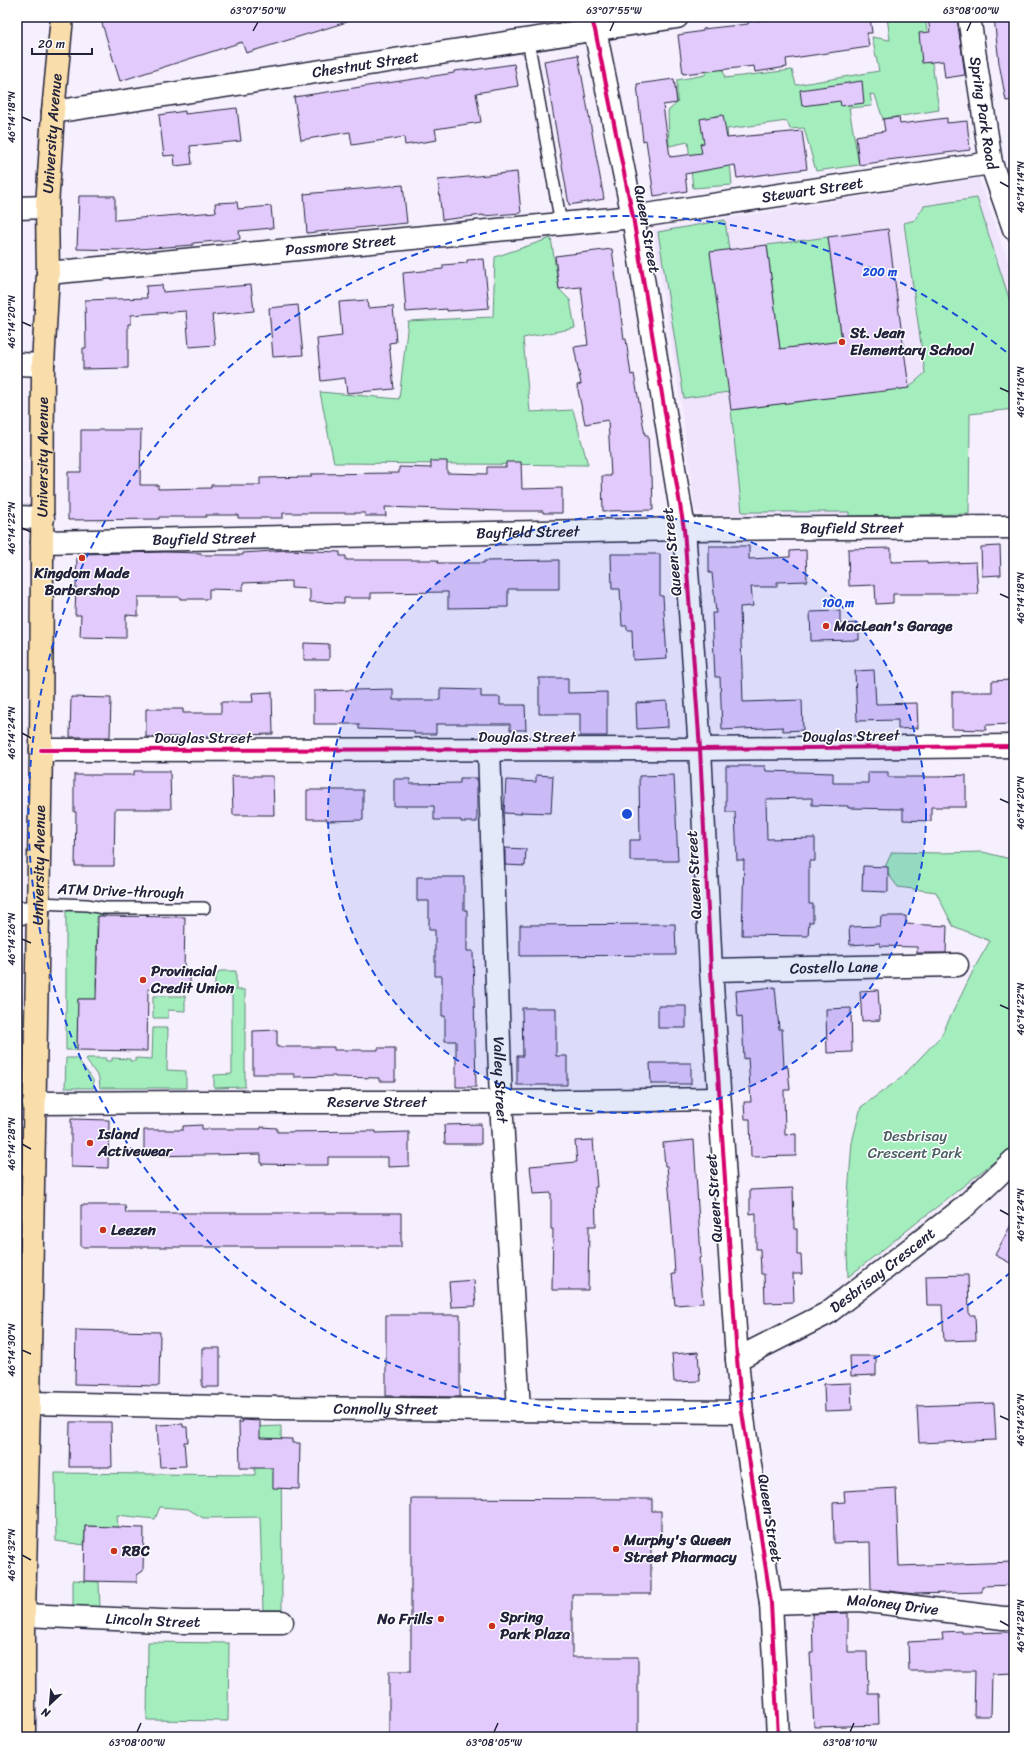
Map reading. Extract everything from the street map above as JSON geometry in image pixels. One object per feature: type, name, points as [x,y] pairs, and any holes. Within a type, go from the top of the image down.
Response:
[{"type":"main road","name":"University Avenue","points":[[24,1737],[21,1667],[24,1615],[30,1403],[34,1103],[31,910],[41,750],[42,365],[48,273],[47,207],[53,112],[62,17]]},
{"type":"street","name":"Chestnut Street","points":[[53,112],[528,40],[593,24],[677,17]]},
{"type":"street","name":"Spring Park Road","points":[[969,17],[992,163],[1014,229]]},
{"type":"street","name":"Queen Street","points":[[593,24],[633,216],[684,529],[700,749],[711,970],[737,1359],[742,1412],[771,1603],[778,1737]]},
{"type":"street","name":"Stewart Street","points":[[633,216],[992,163]]},
{"type":"street","points":[[17,208],[47,207]]},
{"type":"street","name":"Passmore Street","points":[[48,273],[633,216]]},
{"type":"street","points":[[17,364],[42,365]]},
{"type":"street","points":[[17,517],[42,518]]},
{"type":"street","name":"Bayfield Street","points":[[42,542],[684,529],[1014,527]]},
{"type":"street","name":"Douglas Street","points":[[41,750],[700,749],[1014,746]]},
{"type":"street","name":"Valley Street","points":[[489,749],[501,1102],[519,1410]]},
{"type":"street","name":"Costello Lane","points":[[711,970],[957,965]]},
{"type":"street","name":"Reserve Street","points":[[34,1103],[501,1102],[719,1099]]},
{"type":"street","name":"Desbrisay Crescent","points":[[737,1359],[826,1314],[961,1210],[1014,1160]]},
{"type":"street","name":"Connolly Street","points":[[30,1403],[267,1408],[742,1412]]},
{"type":"street","name":"Maloney Drive","points":[[771,1603],[860,1600],[1003,1618],[1014,1618]]},
{"type":"street","name":"Lincoln Street","points":[[24,1615],[183,1622],[282,1622]]},
{"type":"lane","points":[[528,40],[561,224]]},
{"type":"lane","name":"ATM Drive-through","points":[[31,910],[87,904],[104,908],[204,908]]},
{"type":"shaded area","name":"St. Jean Elementary School","points":[[979,178],[1014,279],[1014,409],[970,414],[969,514],[705,516],[695,510],[681,405],[653,230]]},
{"type":"green space","points":[[887,17],[925,17],[939,110],[883,119],[875,95],[870,94],[872,106],[849,108],[859,165],[816,171],[804,128],[790,129],[787,121],[727,129],[732,185],[693,188],[688,142],[669,146],[668,111],[677,103],[677,80],[705,75],[707,59],[721,62],[725,78],[792,70],[796,85],[879,71],[872,37],[890,40]]},
{"type":"green space","points":[[977,198],[1014,314],[1014,409],[970,414],[969,514],[849,516],[849,512],[742,512],[731,410],[909,387],[925,373],[904,223],[915,220],[924,206]]},
{"type":"green space","points":[[725,220],[729,250],[729,392],[684,398],[658,232]]},
{"type":"green space","points":[[828,237],[842,341],[780,349],[767,245]]},
{"type":"green space","points":[[551,238],[559,289],[570,300],[575,328],[523,338],[530,412],[573,410],[588,465],[334,463],[320,392],[399,399],[408,321],[493,317],[495,257]]},
{"type":"green space","name":"Desbrisay Crescent Park","points":[[892,852],[983,852],[1014,860],[1014,1146],[848,1277],[846,1221],[852,1142],[861,1107],[901,1078],[941,1036],[975,967],[990,941],[953,926],[936,892],[898,887],[884,869]]},
{"type":"green space","points":[[87,910],[106,914],[106,916],[97,916],[96,987],[99,999],[78,999],[77,1050],[66,1050],[66,911]]},
{"type":"green space","points":[[220,971],[236,971],[236,990],[245,990],[245,1087],[214,1088],[214,1075],[232,1074],[232,995],[215,993],[215,977]]},
{"type":"green space","points":[[153,996],[185,996],[185,1011],[168,1010],[168,1018],[153,1018]]},
{"type":"green space","points":[[153,1028],[168,1028],[167,1070],[186,1071],[186,1088],[100,1088],[99,1078],[86,1060],[87,1058],[106,1058],[106,1061],[112,1061],[112,1058],[130,1059],[130,1061],[136,1061],[136,1058],[152,1059]]},
{"type":"green space","points":[[66,1058],[77,1058],[93,1080],[94,1088],[65,1088]]},
{"type":"green space","points":[[281,1426],[282,1610],[263,1610],[260,1517],[203,1518],[188,1509],[160,1507],[155,1519],[117,1515],[118,1527],[85,1526],[84,1545],[56,1541],[55,1473],[255,1475],[254,1427]]},
{"type":"green space","points":[[73,1580],[99,1582],[100,1608],[73,1606]]},
{"type":"green space","points":[[148,1642],[229,1643],[228,1721],[147,1720]]},
{"type":"building","points":[[100,17],[349,17],[350,21],[246,53],[242,42],[120,81]]},
{"type":"building","points":[[787,17],[870,17],[872,33],[867,33],[869,47],[786,59],[787,67],[755,72],[754,66],[683,74],[678,35],[703,31],[703,29],[748,24],[748,22]]},
{"type":"building","points":[[928,17],[957,17],[965,75],[945,78],[943,61],[922,63],[919,33],[930,32]]},
{"type":"building","points":[[994,17],[1014,17],[1014,100],[1006,101],[999,63]]},
{"type":"building","points":[[578,55],[604,199],[569,205],[544,61]]},
{"type":"building","points":[[514,64],[518,86],[476,93],[481,122],[435,129],[437,140],[405,145],[404,137],[352,145],[350,132],[301,140],[294,97],[454,73],[454,71],[473,70]]},
{"type":"building","points":[[674,79],[677,103],[663,105],[670,157],[702,153],[700,144],[704,143],[700,119],[723,115],[727,138],[802,131],[807,169],[737,178],[735,165],[685,174],[687,191],[654,196],[646,140],[643,141],[637,84]]},
{"type":"building","points":[[862,81],[864,103],[841,106],[840,101],[802,106],[800,90]]},
{"type":"building","points":[[237,108],[241,141],[190,146],[192,164],[175,166],[174,155],[164,156],[159,115],[185,111],[185,114]]},
{"type":"building","points":[[899,117],[900,124],[947,118],[947,123],[967,121],[970,150],[879,161],[859,165],[856,136],[885,131],[883,119]]},
{"type":"building","points":[[517,172],[521,213],[483,215],[442,220],[438,180]]},
{"type":"building","points":[[403,185],[407,223],[307,233],[304,194]]},
{"type":"building","points":[[79,196],[115,196],[115,220],[216,212],[215,203],[237,202],[238,209],[271,206],[273,228],[239,231],[240,239],[193,243],[193,245],[125,250],[77,249]]},
{"type":"building","points":[[888,229],[909,388],[731,410],[710,252],[767,245],[780,349],[842,341],[828,237]]},
{"type":"building","points":[[612,249],[624,339],[626,339],[631,375],[634,374],[645,435],[648,435],[650,476],[652,476],[653,510],[603,511],[602,476],[611,476],[608,420],[585,424],[577,385],[581,384],[574,347],[588,345],[581,287],[559,289],[555,256]]},
{"type":"building","points":[[484,259],[489,308],[406,312],[403,273],[443,269],[443,265],[467,263],[467,260]]},
{"type":"building","points":[[162,285],[163,292],[251,285],[254,311],[212,315],[215,345],[189,347],[186,311],[131,315],[131,324],[128,324],[128,368],[83,369],[83,348],[86,348],[85,300],[147,298],[146,286]]},
{"type":"building","points":[[367,300],[368,308],[393,306],[396,342],[389,343],[394,389],[347,393],[345,378],[321,381],[317,339],[342,336],[339,302]]},
{"type":"building","points":[[298,305],[303,355],[273,357],[269,308]]},
{"type":"building","points":[[81,430],[141,430],[140,485],[158,485],[158,489],[211,488],[211,485],[260,485],[260,478],[311,477],[311,474],[399,473],[399,467],[431,468],[431,461],[447,461],[447,473],[487,474],[487,467],[506,467],[506,462],[521,462],[522,489],[562,488],[562,513],[543,513],[543,511],[385,507],[386,516],[365,516],[365,513],[283,513],[283,518],[238,518],[238,515],[206,515],[206,517],[159,517],[159,519],[68,520],[68,472],[81,472]]},
{"type":"building","points":[[709,546],[749,546],[749,559],[790,557],[790,551],[806,550],[807,581],[777,582],[777,587],[751,587],[753,606],[740,607],[743,702],[802,700],[803,730],[783,731],[783,727],[722,730],[720,677],[715,677],[712,613],[716,613],[712,573],[709,573]]},
{"type":"building","points":[[1000,546],[1001,575],[982,576],[981,547]]},
{"type":"building","points":[[891,548],[891,562],[927,561],[927,564],[976,562],[978,594],[893,594],[893,603],[876,604],[875,585],[849,586],[848,549]]},
{"type":"building","points":[[287,550],[340,552],[340,556],[346,556],[346,560],[437,560],[438,563],[484,563],[484,561],[559,560],[559,589],[508,589],[508,607],[448,608],[448,592],[371,593],[371,598],[344,598],[344,603],[310,602],[310,589],[291,588],[291,581],[243,583],[243,590],[209,589],[209,599],[138,597],[138,616],[126,615],[126,638],[80,637],[81,615],[75,615],[77,557],[80,554],[165,552],[201,553],[201,555],[243,555],[243,553]]},
{"type":"building","points":[[611,554],[660,554],[660,596],[663,596],[667,658],[633,660],[632,630],[627,630],[627,626],[622,626],[620,589],[612,589]]},
{"type":"building","points":[[840,611],[840,624],[859,623],[859,640],[811,641],[810,612]]},
{"type":"building","points":[[304,643],[329,644],[329,660],[304,660]]},
{"type":"building","points":[[874,670],[876,704],[917,703],[918,728],[898,729],[898,720],[857,721],[855,671]]},
{"type":"building","points":[[539,678],[568,678],[568,693],[607,692],[607,736],[580,736],[580,714],[539,714]]},
{"type":"building","points":[[1011,680],[1013,724],[986,725],[986,730],[952,729],[952,692],[992,692],[992,681]]},
{"type":"building","points":[[393,689],[393,700],[440,700],[440,689],[481,690],[481,697],[500,697],[500,705],[525,705],[526,730],[510,730],[510,724],[436,724],[436,734],[414,734],[414,731],[359,729],[359,724],[314,724],[314,691]]},
{"type":"building","points":[[272,692],[273,734],[210,737],[146,737],[146,709],[183,709],[183,713],[221,713],[221,702],[253,702],[252,693]]},
{"type":"building","points":[[71,697],[111,698],[110,737],[70,737]]},
{"type":"building","points":[[667,701],[668,727],[637,729],[636,703]]},
{"type":"building","points":[[726,766],[765,766],[766,771],[833,773],[833,783],[868,783],[868,772],[888,772],[888,777],[941,777],[966,775],[966,807],[931,807],[931,821],[903,820],[903,809],[848,808],[848,806],[812,805],[812,798],[766,799],[767,839],[815,838],[815,861],[809,861],[809,904],[813,904],[813,922],[809,922],[808,936],[742,935],[744,860],[737,860],[735,812],[726,812]]},
{"type":"building","points":[[134,771],[170,771],[171,809],[115,809],[114,866],[75,866],[76,812],[74,812],[74,775],[134,775]]},
{"type":"building","points":[[536,775],[553,776],[551,813],[504,813],[506,780],[536,782]]},
{"type":"building","points":[[674,775],[678,861],[630,861],[630,840],[640,840],[639,776]]},
{"type":"building","points":[[232,776],[273,776],[274,815],[233,815]]},
{"type":"building","points":[[460,778],[477,778],[477,822],[461,822],[461,820],[434,820],[434,806],[394,806],[394,779],[410,779],[410,784],[460,783]]},
{"type":"building","points":[[307,790],[363,790],[363,820],[327,821],[327,819],[307,819]]},
{"type":"building","points":[[505,848],[526,849],[525,866],[505,865]]},
{"type":"building","points":[[863,866],[888,867],[888,892],[862,891]]},
{"type":"building","points":[[417,877],[464,877],[464,910],[467,910],[467,951],[473,951],[476,1087],[456,1087],[456,1041],[445,1041],[445,1016],[442,1016],[442,976],[435,976],[435,930],[429,930],[429,901],[417,901]]},
{"type":"building","name":"Provincial Credit Union","points":[[98,916],[185,917],[184,972],[190,972],[190,990],[148,989],[147,1051],[77,1050],[78,999],[96,999]]},
{"type":"building","points":[[881,916],[906,916],[906,924],[947,926],[946,953],[917,953],[917,947],[880,946],[880,943],[850,945],[849,927],[880,926]]},
{"type":"building","points":[[675,924],[676,955],[520,956],[520,925]]},
{"type":"building","points":[[775,987],[779,1029],[782,1029],[784,1067],[788,1067],[790,1090],[784,1090],[785,1135],[796,1134],[796,1156],[751,1157],[750,1119],[745,1119],[744,1102],[751,1102],[748,1058],[744,1059],[742,1016],[738,1017],[736,991]]},
{"type":"building","points":[[878,990],[880,1020],[862,1021],[860,991]]},
{"type":"building","points":[[658,1006],[686,1006],[686,1028],[658,1028]]},
{"type":"building","points":[[522,1008],[556,1008],[556,1056],[567,1056],[567,1085],[517,1085],[517,1056],[523,1056]]},
{"type":"building","points":[[851,1008],[852,1052],[827,1053],[826,1009]]},
{"type":"building","points":[[277,1030],[277,1047],[334,1047],[334,1050],[378,1050],[378,1048],[395,1048],[395,1081],[379,1081],[379,1078],[335,1076],[294,1077],[294,1074],[253,1074],[253,1031]]},
{"type":"building","points":[[650,1063],[691,1063],[691,1084],[651,1084]]},
{"type":"building","name":"Island Activewear","points":[[71,1119],[109,1120],[108,1168],[71,1167]]},
{"type":"building","points":[[481,1124],[481,1144],[445,1144],[444,1125]]},
{"type":"building","points":[[202,1125],[202,1129],[261,1129],[261,1127],[277,1128],[277,1132],[409,1132],[409,1166],[388,1167],[388,1157],[328,1157],[328,1165],[304,1165],[261,1164],[261,1154],[144,1156],[144,1130],[183,1130],[183,1126]]},
{"type":"building","points":[[593,1140],[597,1187],[595,1187],[596,1226],[589,1226],[588,1290],[552,1290],[553,1229],[551,1229],[551,1193],[533,1194],[530,1166],[577,1162],[575,1141]]},
{"type":"building","points":[[694,1140],[701,1257],[699,1258],[703,1303],[675,1305],[672,1274],[675,1274],[671,1213],[667,1166],[665,1166],[663,1143]]},
{"type":"building","points":[[793,1188],[794,1229],[797,1229],[797,1255],[801,1255],[802,1274],[793,1274],[794,1302],[765,1303],[764,1274],[761,1274],[760,1249],[756,1249],[756,1213],[750,1214],[750,1190]]},
{"type":"building","points":[[81,1205],[125,1205],[126,1213],[401,1213],[401,1247],[81,1247]]},
{"type":"building","points":[[1014,1219],[1014,1265],[995,1255]]},
{"type":"building","points":[[968,1275],[969,1315],[975,1315],[976,1340],[944,1341],[942,1305],[927,1305],[926,1276]]},
{"type":"building","points":[[474,1280],[476,1306],[451,1307],[449,1282]]},
{"type":"building","points":[[386,1315],[460,1315],[460,1397],[386,1396]]},
{"type":"building","points":[[76,1330],[160,1332],[159,1386],[75,1384]]},
{"type":"building","points":[[202,1348],[220,1348],[220,1387],[202,1387]]},
{"type":"building","points":[[698,1352],[700,1381],[674,1382],[672,1354]]},
{"type":"building","points":[[850,1356],[876,1356],[876,1375],[851,1376]]},
{"type":"building","points":[[851,1383],[852,1410],[825,1411],[824,1384]]},
{"type":"building","points":[[994,1403],[996,1440],[919,1443],[917,1406]]},
{"type":"building","points":[[242,1420],[260,1421],[260,1438],[292,1439],[292,1443],[300,1443],[299,1489],[273,1488],[273,1468],[240,1468],[239,1422],[243,1422]]},
{"type":"building","points":[[70,1422],[111,1422],[112,1467],[69,1467]]},
{"type":"building","points":[[183,1424],[183,1427],[187,1427],[188,1442],[184,1442],[186,1466],[160,1467],[157,1425]]},
{"type":"building","points":[[896,1488],[899,1566],[1014,1562],[1014,1585],[982,1586],[982,1592],[915,1594],[871,1589],[870,1542],[834,1543],[833,1503],[845,1502],[844,1491]]},
{"type":"building","name":"Spring Park Plaza","points":[[411,1498],[652,1499],[652,1511],[661,1511],[661,1543],[651,1542],[651,1594],[572,1594],[572,1657],[638,1657],[638,1737],[389,1737],[389,1671],[411,1671]]},
{"type":"building","name":"RBC","points":[[85,1526],[144,1528],[143,1571],[137,1575],[137,1582],[84,1581]]},
{"type":"building","points":[[848,1613],[848,1652],[867,1652],[868,1693],[878,1693],[879,1725],[814,1727],[810,1653],[813,1653],[812,1614]]},
{"type":"building","points":[[962,1631],[962,1633],[1012,1632],[1013,1673],[992,1674],[991,1716],[974,1716],[975,1671],[909,1671],[908,1642],[943,1640],[942,1632]]},
{"type":"cycle path","points":[[591,17],[595,30],[633,217],[684,529],[700,749],[711,970],[737,1359],[742,1412],[771,1603],[778,1737]]},
{"type":"cycle path","points":[[41,750],[700,749],[1014,746]]},
{"type":"place","name":"St. Jean Elementary School","points":[[842,342]]},
{"type":"place","name":"Kingdom Made Barbershop","points":[[82,558]]},
{"type":"place","name":"MacLean's Garage","points":[[826,626]]},
{"type":"place","name":"Provincial Credit Union","points":[[143,980]]},
{"type":"place","name":"Island Activewear","points":[[90,1143]]},
{"type":"place","name":"Leezen","points":[[103,1230]]},
{"type":"place","name":"Murphy's Queen Street Pharmacy","points":[[616,1549]]},
{"type":"place","name":"RBC","points":[[114,1551]]},
{"type":"place","name":"No Frills","points":[[441,1619]]},
{"type":"place","name":"Spring Park Plaza","points":[[492,1626]]}]
